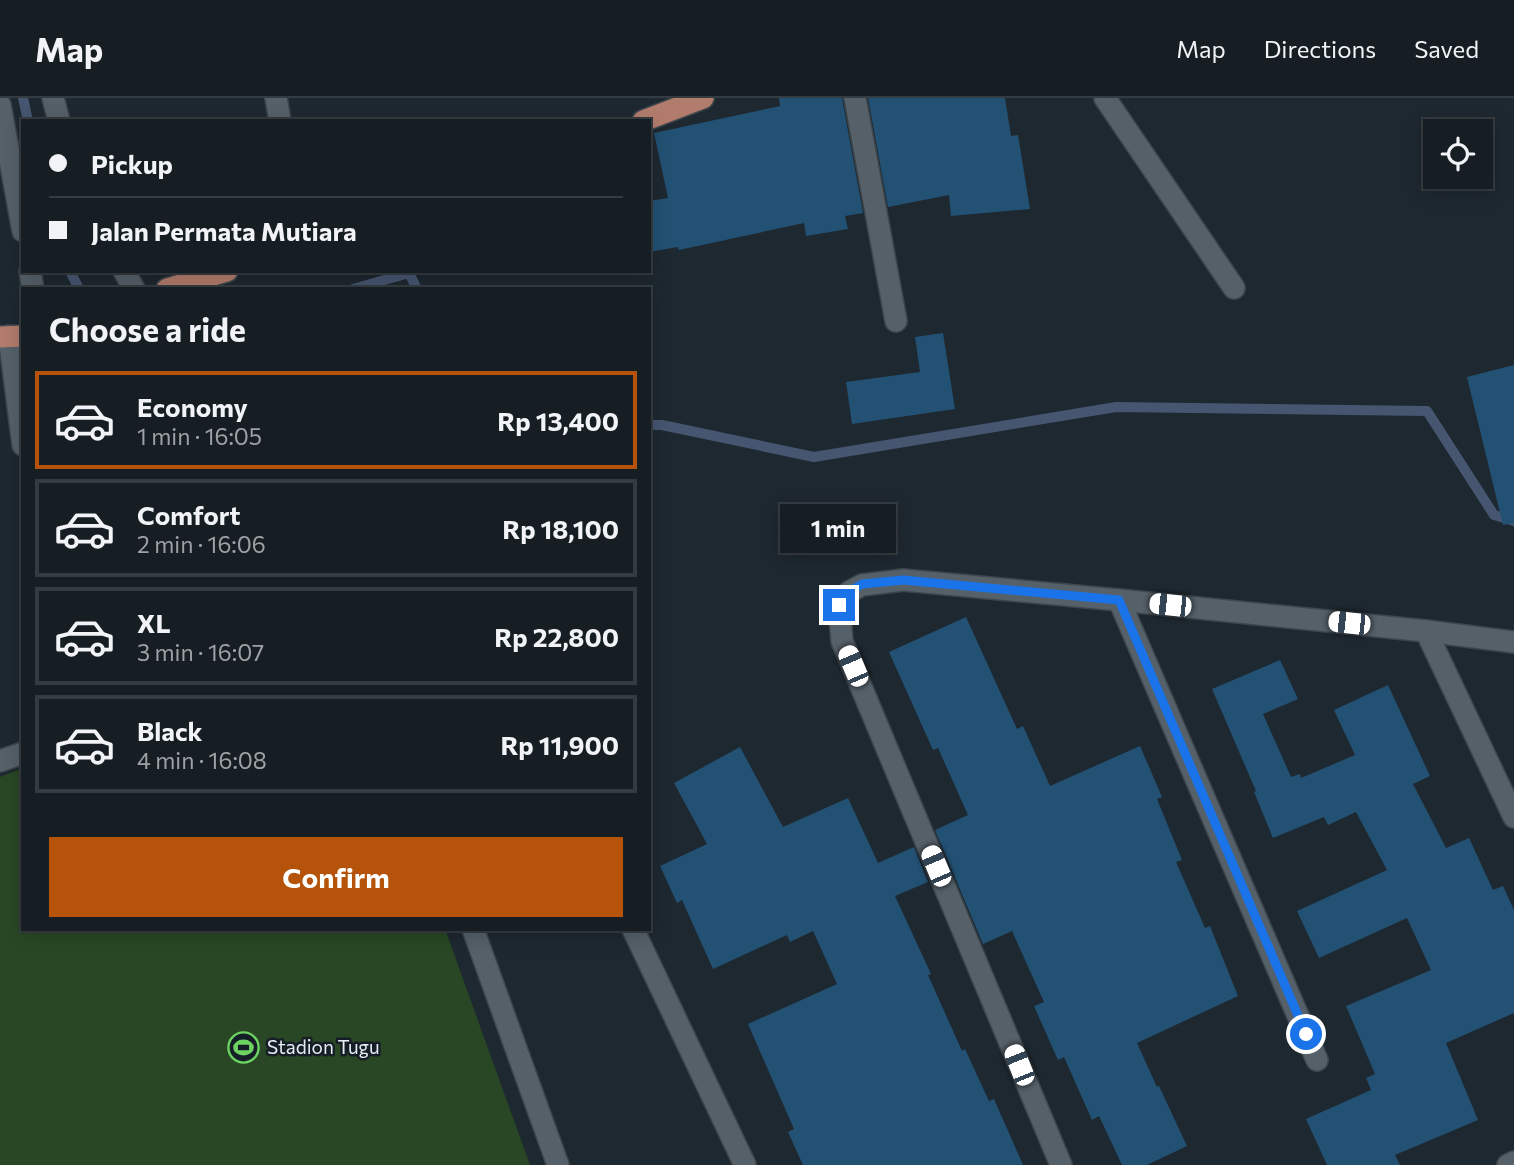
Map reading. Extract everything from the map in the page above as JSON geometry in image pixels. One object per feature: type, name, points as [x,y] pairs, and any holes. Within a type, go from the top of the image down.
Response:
[{"type":"main road","points":[[648,119],[703,98]]},
{"type":"main road","points":[[174,287],[220,273]]},
{"type":"street","points":[[53,98],[58,119]]},
{"type":"street","points":[[276,98],[280,119]]},
{"type":"street","points":[[855,98],[896,321]]},
{"type":"street","points":[[1105,98],[1234,288]]},
{"type":"street","points":[[0,105],[21,221]]},
{"type":"street","points":[[11,336],[21,432]]},
{"type":"street","points":[[1061,1165],[842,641],[839,605],[849,592],[862,584],[903,580],[1514,642]]},
{"type":"street","points":[[1119,600],[1317,1060]]},
{"type":"street","points":[[1426,631],[1514,817]]},
{"type":"street","points":[[0,761],[21,754]]},
{"type":"street","points":[[474,931],[558,1165]]},
{"type":"street","points":[[634,931],[746,1165]]},
{"type":"street","points":[[1508,1165],[1514,1162]]},
{"type":"green space","name":"Stadion Tugu","points":[[21,769],[21,931],[446,931],[530,1165],[0,1165],[0,777]]},
{"type":"building","points":[[779,98],[842,98],[863,213],[845,216],[848,229],[806,236],[804,223],[679,250],[678,247],[651,252],[651,201],[668,198],[654,133],[780,106]]},
{"type":"building","points":[[868,98],[1005,98],[1011,136],[1018,135],[1030,209],[951,216],[949,195],[888,207]]},
{"type":"building","points":[[943,333],[955,409],[852,424],[846,382],[920,372],[915,337]]},
{"type":"building","points":[[1514,365],[1514,523],[1503,525],[1467,377]]},
{"type":"building","points":[[966,617],[1017,729],[1023,726],[1050,786],[1140,746],[1162,797],[1157,799],[1182,860],[1176,862],[1205,928],[1210,926],[1238,996],[1137,1043],[1187,1146],[1147,1165],[1122,1165],[1099,1116],[1092,1120],[1064,1057],[1058,1060],[1034,1006],[1044,1002],[1012,931],[983,944],[935,830],[968,815],[938,748],[933,750],[889,652]]},
{"type":"building","points":[[1280,660],[1298,699],[1263,714],[1291,777],[1300,774],[1301,778],[1355,755],[1334,710],[1388,685],[1430,776],[1413,784],[1446,848],[1469,838],[1493,890],[1503,886],[1514,910],[1514,1013],[1446,1043],[1478,1120],[1395,1155],[1400,1165],[1327,1165],[1306,1119],[1371,1090],[1366,1078],[1375,1074],[1346,1006],[1431,970],[1407,918],[1319,958],[1297,911],[1387,870],[1356,812],[1328,825],[1324,817],[1273,838],[1212,689]]},
{"type":"building","points":[[740,747],[783,827],[848,798],[878,863],[914,847],[928,882],[895,896],[962,1051],[965,1049],[989,1101],[994,1099],[1023,1165],[803,1165],[788,1132],[794,1129],[748,1024],[837,984],[813,931],[790,942],[787,935],[713,969],[682,900],[677,903],[660,866],[707,844],[674,783]]},
{"type":"waterway","points":[[23,98],[28,119]]},
{"type":"waterway","points":[[71,273],[78,287]]},
{"type":"waterway","points":[[360,287],[409,273]]},
{"type":"waterway","points":[[409,273],[416,287]]},
{"type":"waterway","points":[[651,425],[662,425],[814,457],[1116,407],[1427,411],[1494,515],[1514,521]]},
{"type":"place","name":"Stadion Tugu","points":[[244,1047]]},
{"type":"route","points":[[839,605],[849,592],[862,584],[903,580],[1119,600],[1306,1034]]}]
